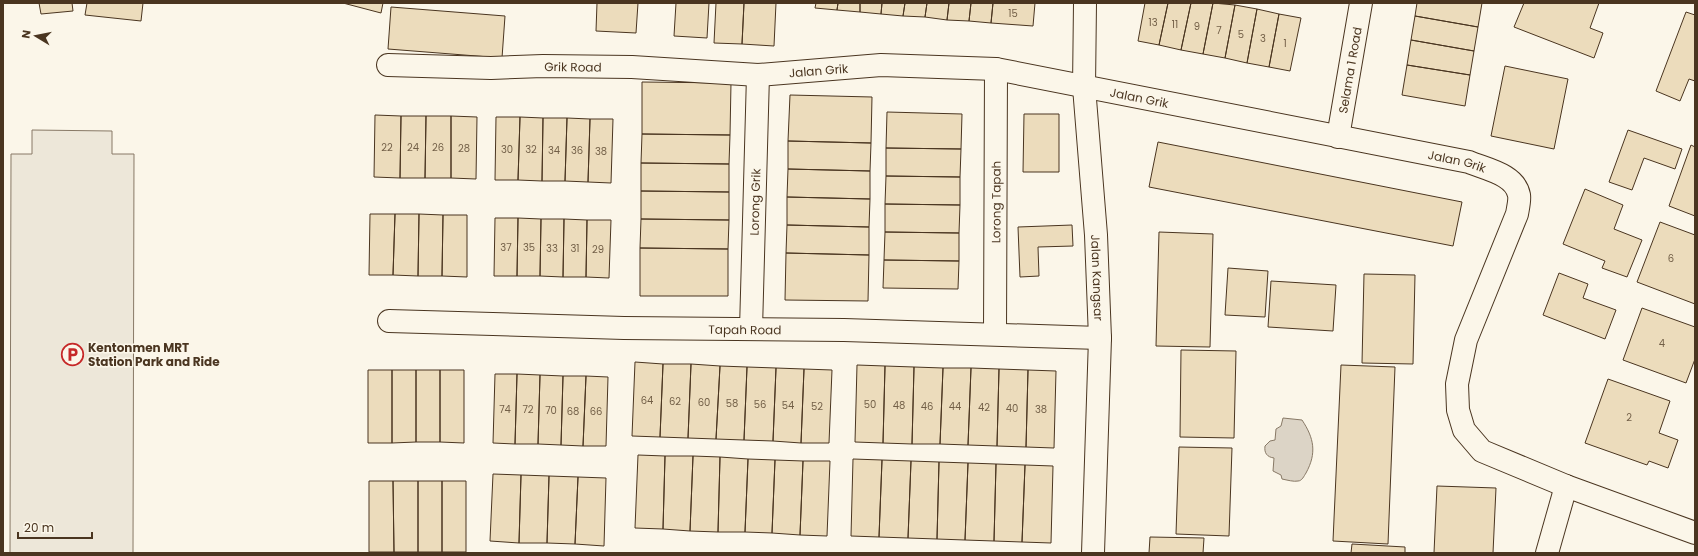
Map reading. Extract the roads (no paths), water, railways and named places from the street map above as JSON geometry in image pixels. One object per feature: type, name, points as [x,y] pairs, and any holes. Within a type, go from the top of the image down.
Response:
[{"type":"street","name":"Jalan Kangsar","points":[[1085,3],[1084,87],[1096,235],[1100,338],[1093,553]]},
{"type":"street","name":"Selama 1 Road","points":[[1338,137],[1361,3]]},
{"type":"street","name":"Grik Road","points":[[388,65],[491,68],[543,66],[625,67],[758,75]]},
{"type":"street","name":"Jalan Grik","points":[[758,75],[881,65],[996,69],[1469,162],[1504,176],[1513,183],[1519,195],[1517,214],[1466,340],[1457,384],[1458,410],[1464,430],[1482,451],[1566,486]]},
{"type":"street","name":"Lorong Tapah","points":[[995,334],[996,69]]},
{"type":"street","name":"Lorong Grik","points":[[751,329],[758,75]]},
{"type":"street","name":"Tapah Road","points":[[389,321],[624,328],[995,334],[1100,338]]},
{"type":"street","points":[[1547,553],[1566,486],[1694,528]]},
{"type":"place","name":"Kentonmen MRT Station Park and Ride","points":[[72,354]]}]
